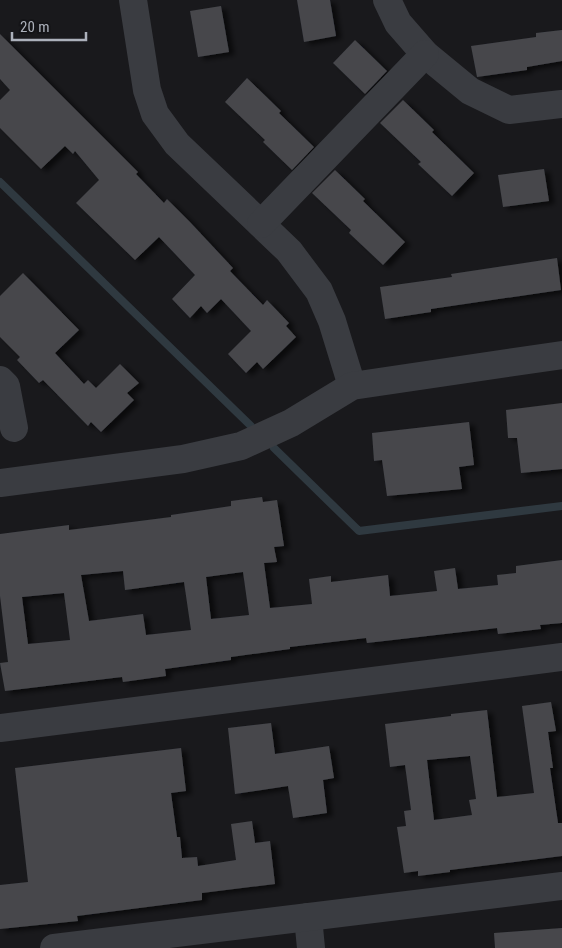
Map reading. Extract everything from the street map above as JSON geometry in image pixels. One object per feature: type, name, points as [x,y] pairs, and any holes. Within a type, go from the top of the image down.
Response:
[{"type":"street","points":[[133,0],[147,90],[155,114],[177,144],[289,251],[319,291],[332,321],[352,386]]},
{"type":"street","points":[[387,0],[398,23],[425,54],[470,91],[509,110],[562,104]]},
{"type":"street","points":[[261,224],[425,54]]},
{"type":"street","points":[[0,483],[183,459],[241,446],[291,423],[352,386],[562,355]]},
{"type":"street","points":[[0,380],[6,386],[14,428]]},
{"type":"street","points":[[0,728],[562,657]]},
{"type":"street","points":[[54,948],[562,886]]},
{"type":"street","points":[[308,917],[311,948]]},
{"type":"building","points":[[297,0],[330,0],[336,36],[304,42]]},
{"type":"building","points":[[221,6],[229,52],[198,57],[190,11]]},
{"type":"building","points":[[562,30],[562,61],[527,67],[527,70],[477,77],[471,46],[536,37],[536,33]]},
{"type":"building","points":[[0,34],[138,172],[136,174],[164,203],[167,199],[190,222],[233,268],[230,271],[263,305],[267,300],[289,323],[286,326],[296,337],[263,369],[257,362],[246,373],[228,354],[251,331],[221,299],[207,313],[201,306],[190,318],[172,299],[195,275],[159,237],[135,260],[76,203],[99,180],[75,151],[73,154],[65,146],[41,169],[0,128],[0,100],[10,90],[0,79]]},
{"type":"building","points":[[355,40],[387,71],[365,94],[333,63]]},
{"type":"building","points":[[247,78],[314,147],[292,170],[263,142],[265,140],[225,102]]},
{"type":"building","points":[[403,100],[434,130],[432,132],[474,173],[452,196],[418,164],[421,162],[380,123]]},
{"type":"building","points":[[544,169],[549,201],[503,207],[498,175]]},
{"type":"building","points":[[335,170],[365,199],[363,201],[405,242],[383,265],[349,233],[351,230],[312,193]]},
{"type":"building","points":[[557,258],[561,290],[431,309],[431,312],[385,319],[380,287],[452,277],[451,274]]},
{"type":"building","points":[[23,273],[79,330],[55,353],[84,384],[88,380],[96,388],[120,364],[139,383],[127,393],[134,400],[101,432],[91,422],[88,426],[43,380],[39,383],[17,360],[20,357],[0,337],[0,296]]},
{"type":"building","points":[[562,403],[562,469],[521,473],[517,438],[508,438],[506,410]]},
{"type":"building","points":[[469,422],[474,465],[459,467],[462,489],[387,496],[382,460],[374,461],[372,433]]},
{"type":"building","points":[[262,497],[263,502],[277,500],[284,546],[274,547],[277,562],[264,563],[270,608],[312,604],[309,579],[331,576],[331,582],[388,575],[390,596],[437,591],[434,571],[455,568],[458,589],[498,585],[497,575],[516,573],[516,566],[562,560],[562,623],[540,625],[541,629],[498,634],[497,628],[367,643],[366,638],[290,647],[290,649],[231,657],[231,660],[165,669],[166,676],[123,682],[122,677],[5,691],[0,663],[8,662],[0,596],[0,534],[69,525],[69,530],[171,517],[171,515],[231,506],[231,501]],"holes":[[[123,571],[125,590],[184,582],[191,630],[146,635],[143,614],[89,621],[81,575]],[[243,572],[249,615],[211,619],[206,577]],[[64,593],[70,640],[28,644],[22,597]]]},
{"type":"building","points":[[551,702],[556,731],[548,732],[553,768],[550,768],[558,823],[562,823],[562,856],[450,870],[450,872],[418,876],[418,871],[404,873],[397,827],[406,826],[404,811],[411,810],[405,765],[390,767],[385,724],[487,710],[497,797],[534,793],[522,706]],"holes":[[[470,756],[476,799],[469,800],[472,815],[434,820],[427,760]]]},
{"type":"building","points":[[271,723],[275,754],[329,746],[334,778],[323,780],[327,813],[293,818],[288,786],[235,794],[228,728]]},
{"type":"building","points":[[181,748],[186,791],[171,793],[177,837],[180,837],[182,858],[197,857],[198,866],[236,860],[231,824],[252,821],[255,843],[270,841],[275,884],[202,893],[202,900],[77,916],[78,921],[0,929],[0,885],[28,882],[15,768]]},
{"type":"building","points":[[562,928],[562,948],[495,948],[494,933]]},
{"type":"waterway","points":[[0,182],[251,426]]},
{"type":"waterway","points":[[274,448],[359,531],[562,506]]}]
